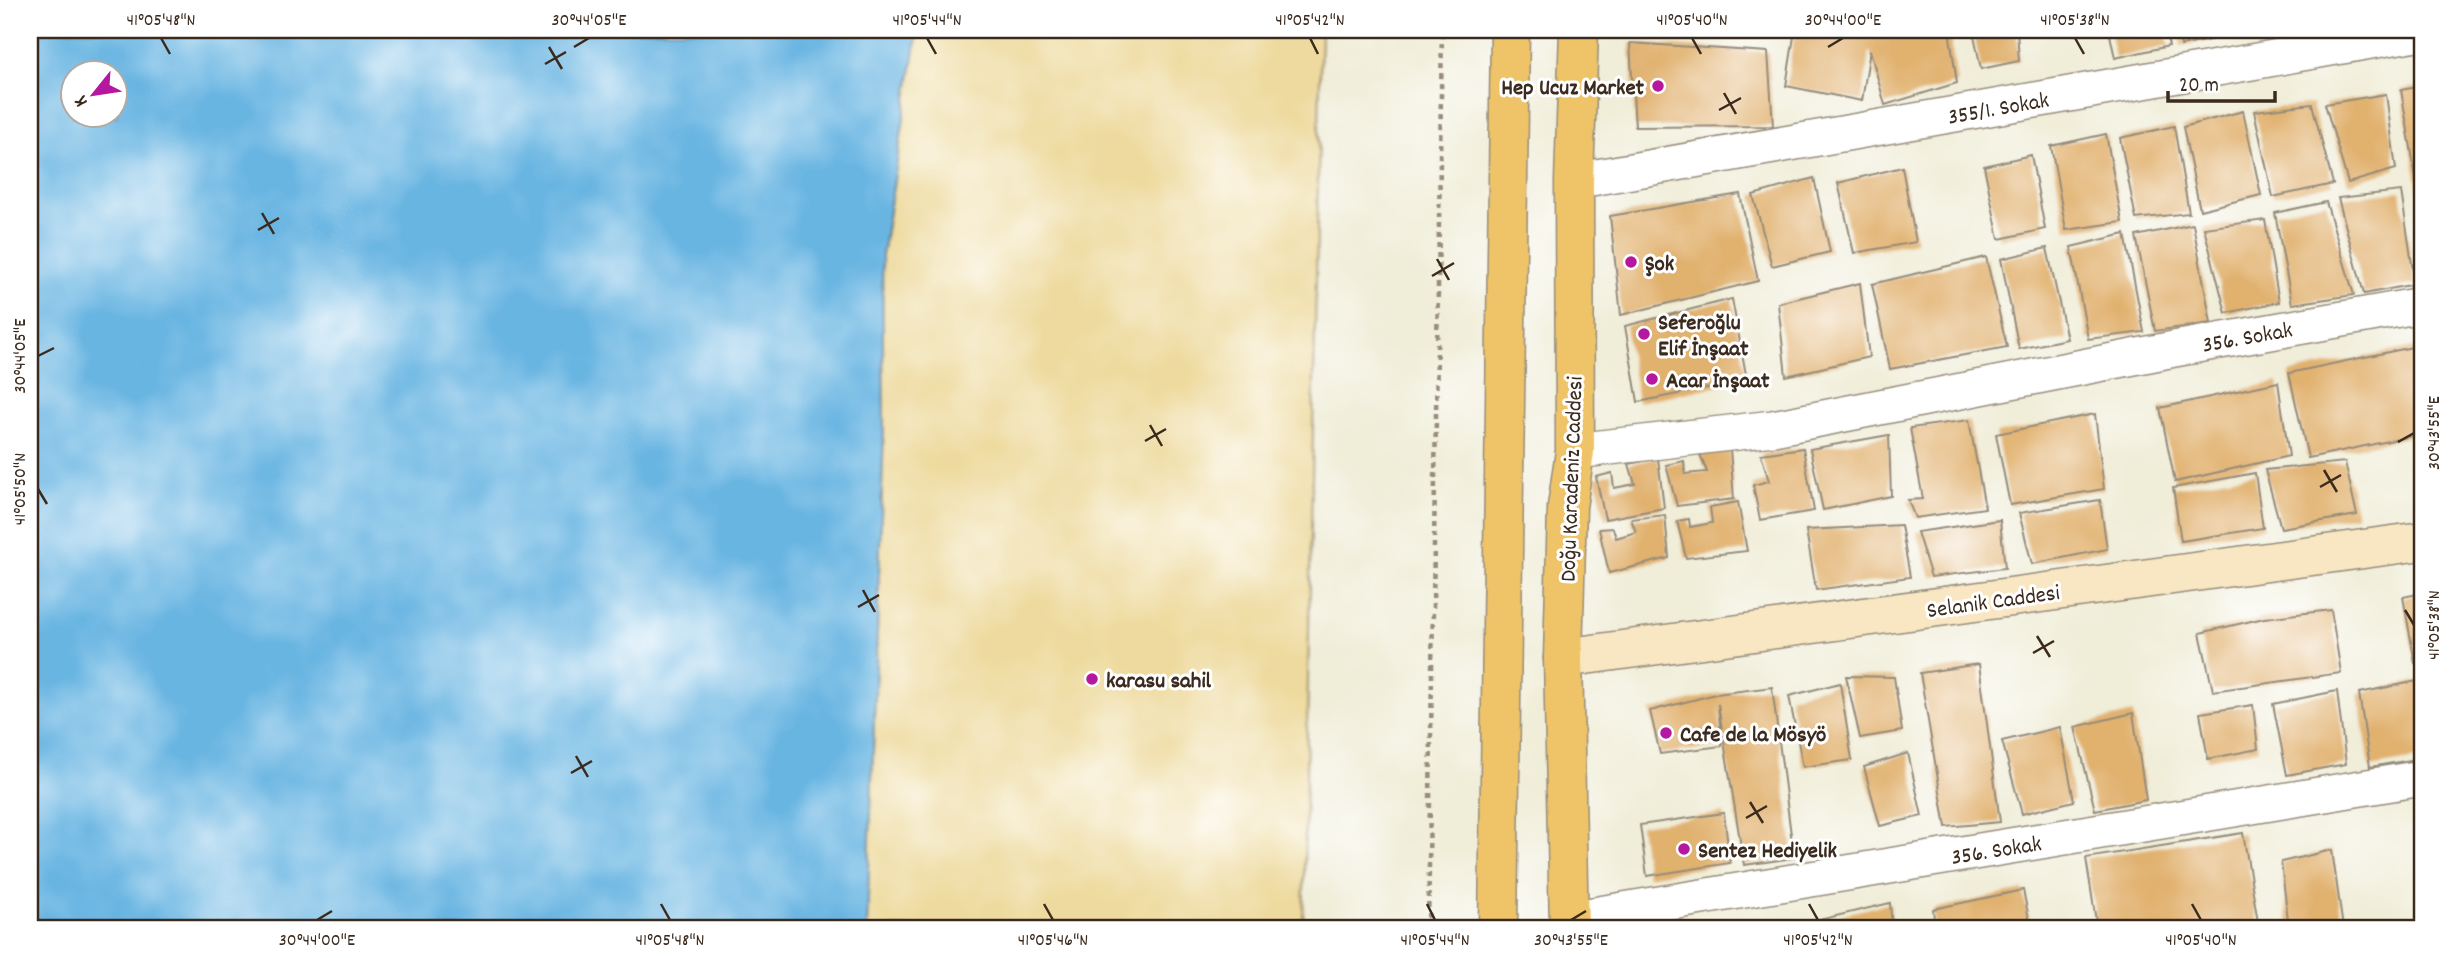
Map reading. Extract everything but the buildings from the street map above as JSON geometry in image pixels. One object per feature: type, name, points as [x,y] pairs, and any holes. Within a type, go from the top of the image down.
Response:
[{"type":"main road","points":[[1498,928],[1510,30]]},
{"type":"main road","name":"Doğu Karadeniz Caddesi","points":[[1569,924],[1563,658],[1567,507],[1575,451],[1574,181],[1579,30]]},
{"type":"street","name":"355/1. Sokak","points":[[1574,181],[2422,32]]},
{"type":"street","name":"356. Sokak","points":[[1575,451],[1773,428],[2174,349],[2422,305]]},
{"type":"street","name":"Selanik Caddesi","points":[[1563,658],[2422,541]]},
{"type":"street","name":"356. Sokak","points":[[1569,924],[2422,778]]},
{"type":"path","points":[[1428,928],[1442,30]]},
{"type":"sand","name":"karasu sahil","points":[[918,30],[1321,30],[1303,928],[867,928],[884,429],[882,255]]},
{"type":"water","points":[[30,30],[918,30],[882,255],[884,429],[867,928],[30,928]]},
{"type":"place","name":"Hep Ucuz Market","points":[[1658,86]]},
{"type":"place","name":"Şok","points":[[1631,262]]},
{"type":"place","name":"Seferoğlu Elif İnşaat","points":[[1644,334]]},
{"type":"place","name":"Acar İnşaat","points":[[1652,379]]},
{"type":"place","name":"karasu sahil","points":[[1092,679]]},
{"type":"place","name":"Cafe de la Mösyö","points":[[1666,733]]},
{"type":"place","name":"Sentez Hediyelik","points":[[1684,849]]}]
